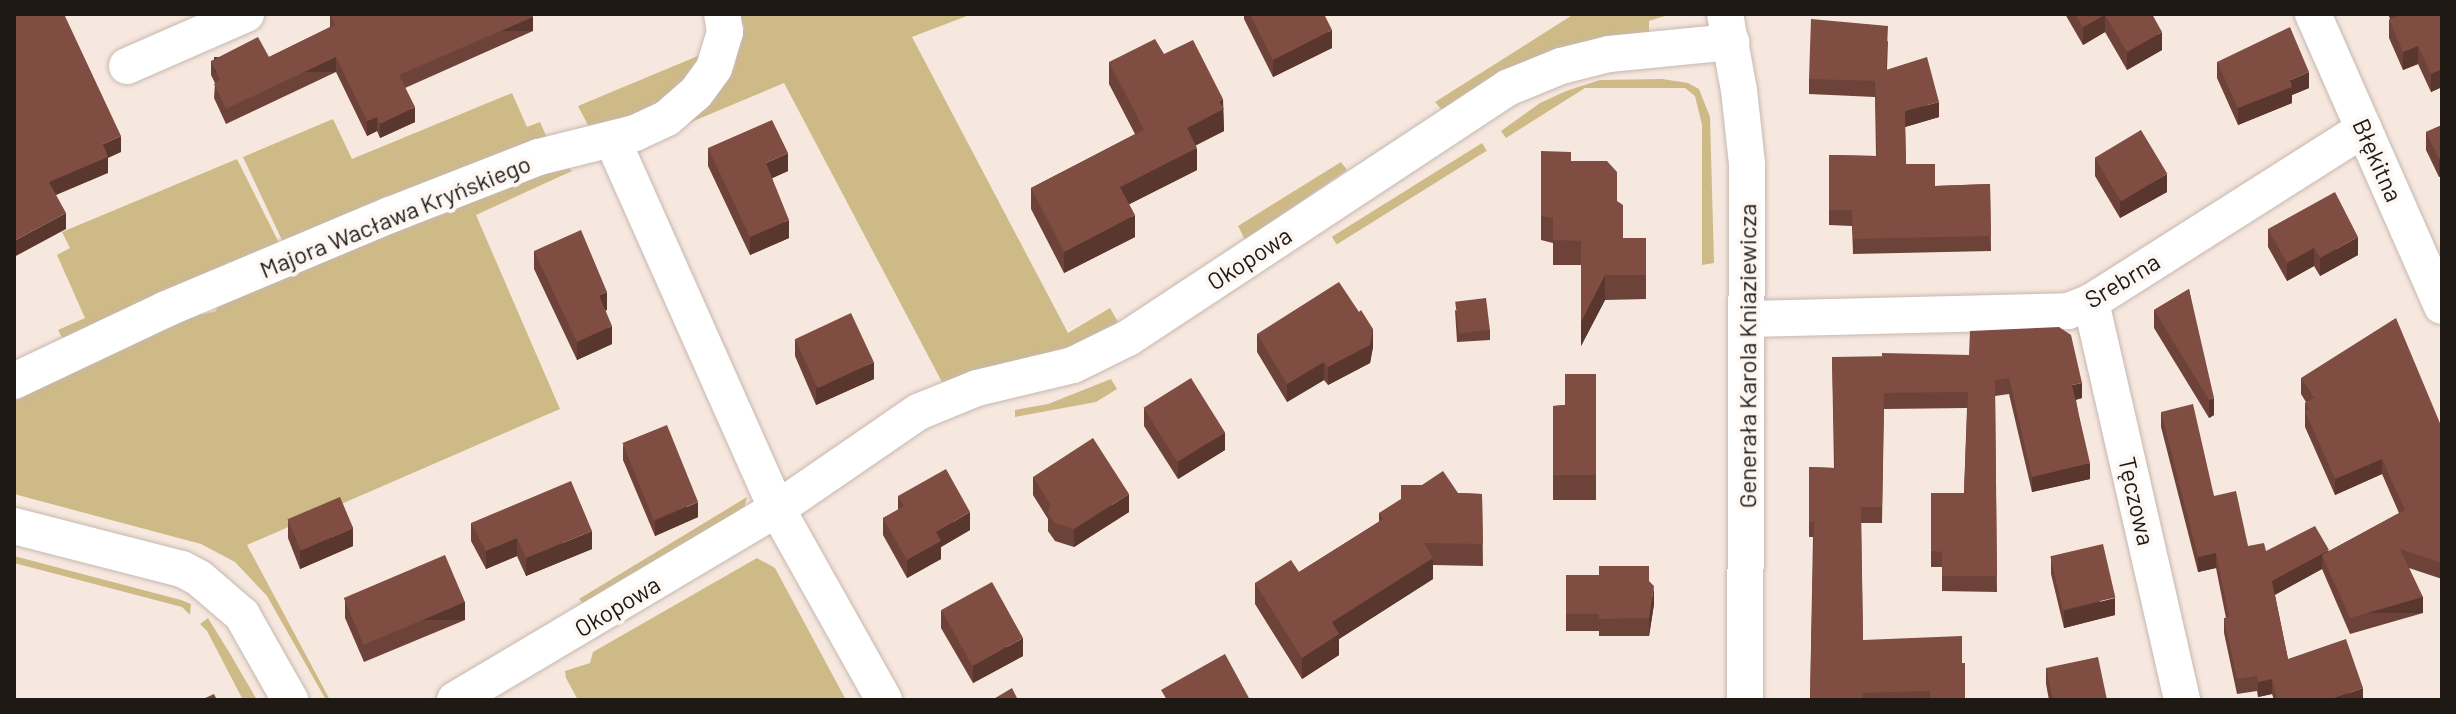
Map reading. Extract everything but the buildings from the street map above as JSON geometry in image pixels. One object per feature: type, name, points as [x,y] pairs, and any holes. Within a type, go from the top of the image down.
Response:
[{"type":"street","points":[[127,66],[246,14]]},
{"type":"street","name":"Majora Wacława Kryńskiego","points":[[14,381],[166,309],[390,215],[539,157],[612,139],[667,118],[703,86],[714,68],[723,40],[722,14]]},
{"type":"street","name":"Błękitna","points":[[2313,14],[2442,306]]},
{"type":"street","name":"Generała Karola Kniaziewicza","points":[[1728,28],[1747,164],[1749,319],[1745,700]]},
{"type":"street","name":"Okopowa","points":[[455,700],[777,509],[845,459],[929,407],[977,388],[1073,365],[1128,338],[1525,79],[1609,54],[1728,28]]},
{"type":"street","name":"Srebrna","points":[[1749,319],[2060,312],[2091,302],[2364,129]]},
{"type":"street","points":[[612,139],[777,509],[884,700]]},
{"type":"street","name":"Tęczowa","points":[[2091,302],[2182,700]]},
{"type":"street","points":[[14,526],[182,569],[199,578],[242,615],[290,700]]},
{"type":"shaded area","points":[[736,14],[972,14],[912,37],[1068,333],[1110,308],[1118,322],[1061,351],[942,382],[784,83],[672,130],[734,69],[744,26]]},
{"type":"shaded area","points":[[1574,14],[1671,14],[1649,21],[1649,34],[1442,110],[1435,102]]},
{"type":"shaded area","points":[[705,53],[660,112],[590,129],[578,106]]},
{"type":"shaded area","points":[[1662,79],[1688,83],[1699,89],[1710,117],[1714,263],[1702,265],[1702,125],[1695,96],[1685,88],[1585,88],[1506,138],[1501,131],[1540,103],[1600,80]]},
{"type":"shaded area","points":[[512,93],[527,127],[540,122],[548,140],[289,255],[243,157],[333,119],[352,159]]},
{"type":"shaded area","points":[[1482,143],[1487,151],[1337,244],[1332,237]]},
{"type":"shaded area","points":[[237,159],[280,245],[63,339],[58,330],[85,318],[57,255],[70,248],[62,232]]},
{"type":"shaded area","points":[[1341,162],[1347,170],[1245,240],[1238,226]]},
{"type":"shaded area","points":[[565,165],[572,171],[476,215],[560,409],[247,545],[330,700],[326,700],[267,596],[235,562],[201,544],[14,494],[14,391],[196,308],[204,314],[216,311],[219,300]]},
{"type":"shaded area","points":[[1111,379],[1117,389],[1096,402],[1015,417],[1015,410],[1048,404]]},
{"type":"shaded area","points":[[747,497],[744,508],[586,606],[579,599]]},
{"type":"shaded area","points":[[14,556],[181,600],[191,604],[190,615],[182,607],[14,563]]},
{"type":"shaded area","points":[[757,558],[775,568],[846,700],[578,700],[565,671],[590,663],[593,652]]},
{"type":"shaded area","points":[[208,618],[257,700],[243,700],[207,631],[200,624]]}]
